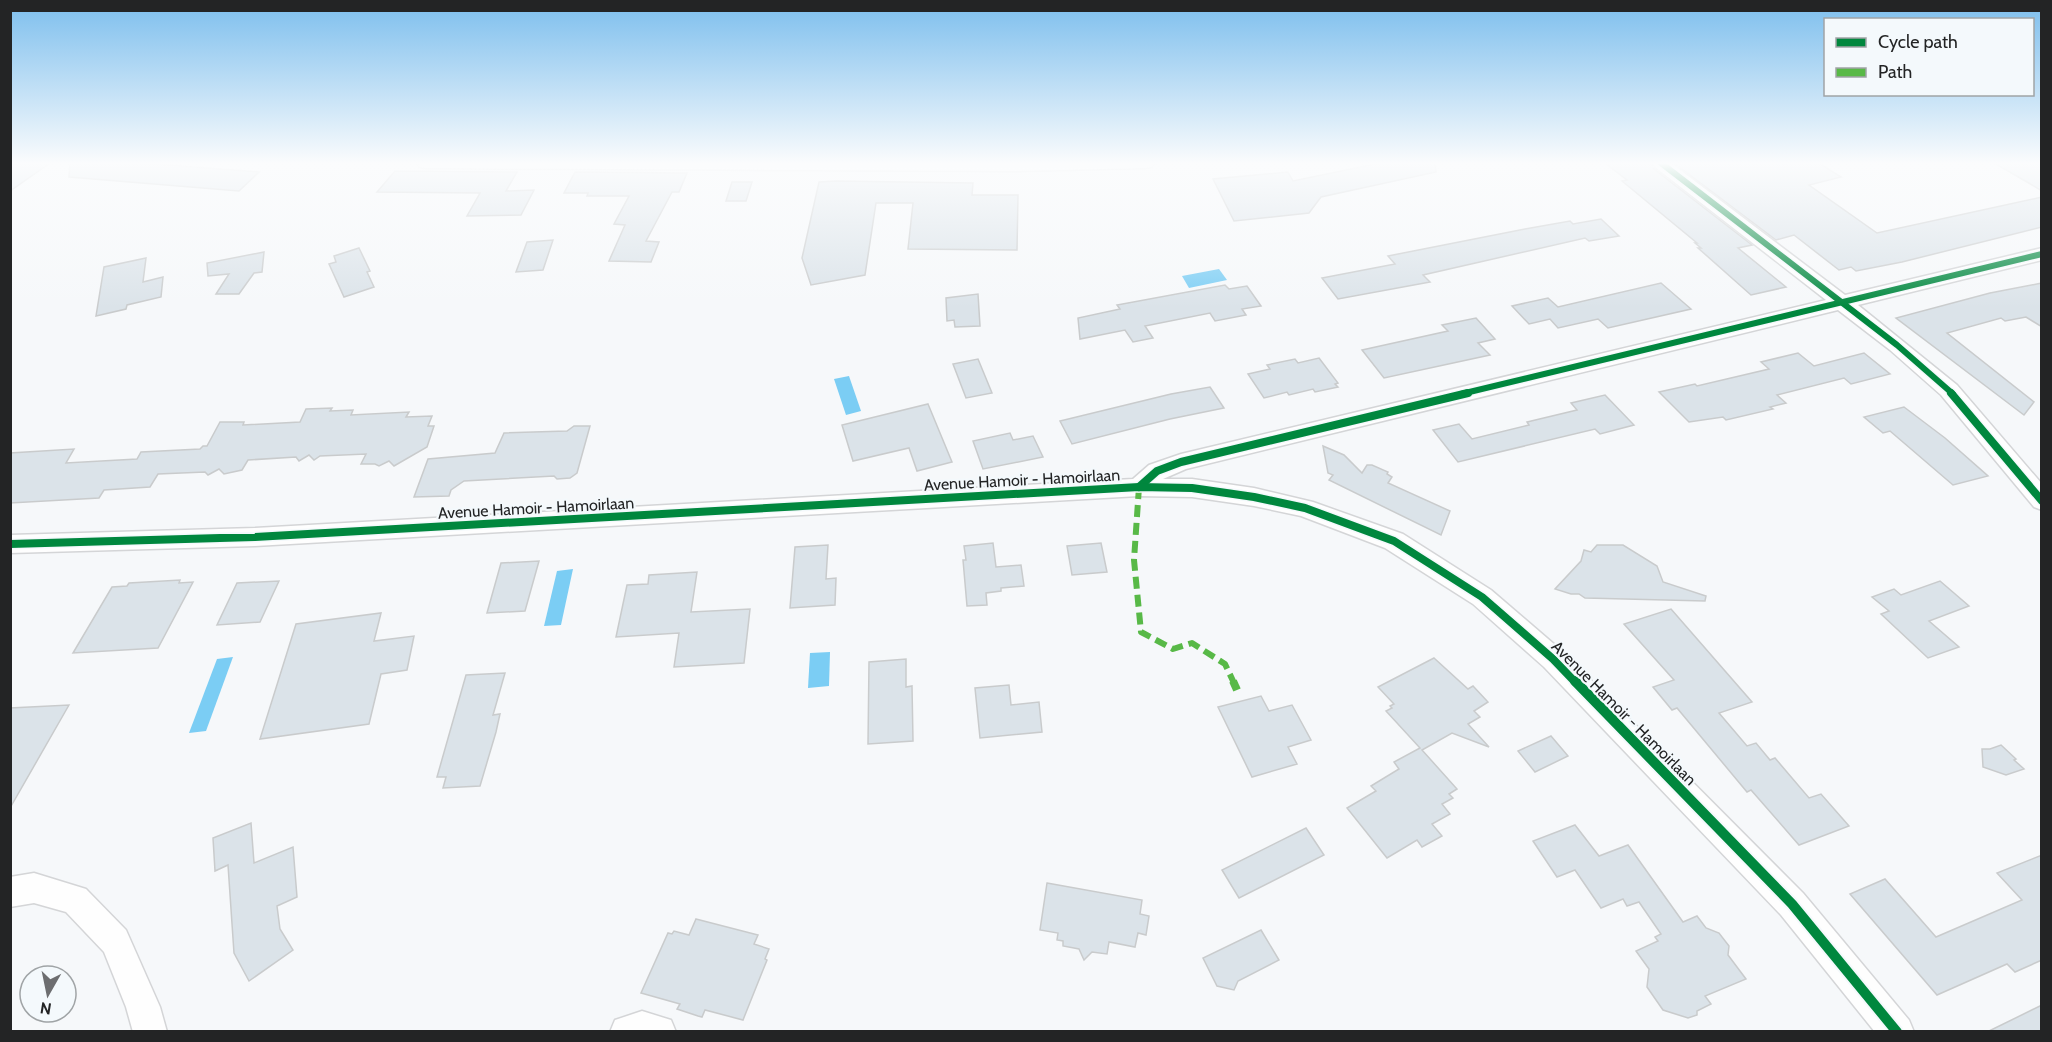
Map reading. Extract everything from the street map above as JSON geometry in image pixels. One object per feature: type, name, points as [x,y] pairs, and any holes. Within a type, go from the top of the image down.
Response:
[{"type":"street","points":[[1724,212],[1897,345],[1949,390],[2042,501]]},
{"type":"street","points":[[1139,488],[1156,471],[1181,462],[2042,254]]},
{"type":"street","name":"Avenue Hamoir - Hamoirlaan","points":[[10,544],[255,537],[1139,488],[1192,488],[1254,497],[1305,508],[1394,541],[1482,597],[1553,659],[1792,904],[1897,1032]]},
{"type":"street","points":[[10,892],[34,888],[75,900],[115,941],[143,1007],[150,1032]]},
{"type":"street","points":[[627,1032],[642,1028],[659,1032]]},
{"type":"water","points":[[1219,269],[1227,280],[1189,288],[1182,276]]},
{"type":"water","points":[[849,376],[861,411],[846,415],[834,379]]},
{"type":"water","points":[[573,569],[561,625],[544,626],[557,571]]},
{"type":"water","points":[[830,652],[829,686],[808,688],[810,653]]},
{"type":"water","points":[[233,657],[206,731],[189,733],[217,659]]},
{"type":"building","points":[[469,212],[523,212],[521,215],[467,216]]},
{"type":"building","points":[[621,212],[662,212],[646,241],[659,242],[651,262],[609,261],[625,225],[614,224]]},
{"type":"building","points":[[812,212],[875,212],[865,275],[811,285],[802,258]]},
{"type":"building","points":[[912,212],[1018,212],[1017,250],[908,249]]},
{"type":"building","points":[[1229,212],[1310,212],[1309,213],[1234,221]]},
{"type":"building","points":[[1659,212],[1709,212],[1752,245],[1738,248],[1786,287],[1751,295],[1698,248],[1701,248],[1695,243],[1697,243]]},
{"type":"building","points":[[1738,212],[1847,212],[1877,233],[1975,212],[2042,212],[2042,227],[1902,262],[1856,271],[1851,267],[1839,270],[1794,235],[1776,240]]},
{"type":"building","points":[[1601,219],[1619,236],[1589,241],[1585,238],[1423,275],[1430,282],[1338,299],[1322,278],[1395,264],[1388,256],[1570,221],[1573,224]]},
{"type":"building","points":[[553,240],[543,270],[516,272],[527,242]]},
{"type":"building","points":[[359,248],[370,271],[367,272],[374,287],[344,297],[329,264],[336,262],[334,256]]},
{"type":"building","points":[[264,252],[262,272],[254,273],[239,294],[216,294],[229,274],[208,276],[207,263]]},
{"type":"building","points":[[146,258],[143,282],[163,277],[161,297],[127,305],[126,309],[96,316],[104,267]]},
{"type":"building","points":[[1661,283],[1691,309],[1608,328],[1598,319],[1558,328],[1550,319],[1529,324],[1512,306],[1548,298],[1558,307]]},
{"type":"building","points":[[2042,283],[2042,327],[2026,317],[2005,321],[2001,318],[1947,333],[2034,402],[2024,415],[1896,318],[1990,293]]},
{"type":"building","points":[[1225,285],[1229,289],[1247,286],[1261,306],[1242,309],[1246,315],[1215,321],[1210,313],[1145,326],[1153,338],[1133,342],[1125,330],[1080,339],[1078,318],[1120,309],[1117,305]]},
{"type":"building","points":[[978,294],[980,326],[955,327],[954,320],[947,321],[946,298]]},
{"type":"building","points":[[1476,318],[1495,339],[1478,343],[1490,355],[1384,378],[1362,350],[1448,331],[1442,325]]},
{"type":"building","points":[[1798,353],[1814,366],[1864,353],[1890,374],[1851,384],[1844,378],[1777,395],[1786,403],[1770,407],[1773,409],[1726,420],[1723,417],[1689,422],[1659,392],[1695,384],[1697,386],[1769,369],[1761,362]]},
{"type":"building","points":[[1319,358],[1338,383],[1335,384],[1338,387],[1315,392],[1313,389],[1289,395],[1287,392],[1264,398],[1248,374],[1270,369],[1267,365],[1295,359],[1298,363]]},
{"type":"building","points":[[978,359],[992,393],[966,398],[953,364]]},
{"type":"building","points":[[1210,387],[1224,408],[1072,444],[1060,421],[1171,394]]},
{"type":"building","points":[[1605,395],[1634,425],[1600,434],[1595,429],[1458,462],[1433,430],[1459,424],[1472,439],[1577,410],[1571,403]]},
{"type":"building","points":[[928,404],[952,462],[917,471],[909,448],[853,461],[842,425]]},
{"type":"building","points":[[1904,407],[1945,438],[1988,476],[1953,485],[1890,431],[1883,433],[1864,417]]},
{"type":"building","points":[[332,408],[330,411],[353,410],[351,415],[409,412],[406,417],[432,416],[428,426],[434,426],[427,447],[394,466],[389,461],[379,466],[361,464],[366,454],[320,456],[314,460],[309,455],[299,461],[296,457],[248,460],[242,470],[224,474],[219,469],[208,475],[205,472],[158,474],[150,487],[104,490],[99,498],[10,503],[10,453],[74,449],[66,463],[137,459],[141,452],[200,449],[207,446],[220,422],[244,422],[243,425],[300,422],[306,409]]},
{"type":"building","points":[[574,426],[590,426],[577,473],[570,478],[557,479],[554,476],[464,481],[451,490],[449,496],[414,497],[428,459],[495,453],[504,433],[567,431]]},
{"type":"building","points":[[1010,433],[1013,440],[1033,436],[1043,457],[983,469],[973,441]]},
{"type":"building","points":[[1323,446],[1344,455],[1362,473],[1367,465],[1388,472],[1387,474],[1392,477],[1388,483],[1450,511],[1441,535],[1329,480],[1333,475],[1328,473]]},
{"type":"building","points":[[993,543],[996,567],[1021,565],[1024,586],[1001,588],[1001,591],[986,593],[987,605],[967,606],[964,546]]},
{"type":"building","points":[[1101,543],[1107,572],[1072,575],[1067,546]]},
{"type":"building","points":[[828,545],[826,579],[836,578],[835,605],[790,608],[795,547]]},
{"type":"building","points":[[1597,545],[1623,545],[1657,566],[1663,582],[1706,596],[1705,601],[1585,598],[1579,594],[1555,589],[1581,561],[1584,550],[1591,552]]},
{"type":"building","points":[[539,561],[525,611],[487,613],[501,563]]},
{"type":"building","points":[[697,572],[691,612],[750,609],[744,663],[674,667],[679,633],[616,637],[627,585],[648,584],[649,575]]},
{"type":"building","points":[[180,580],[179,583],[193,582],[158,648],[73,653],[112,587],[127,586],[129,583]]},
{"type":"building","points":[[279,581],[260,622],[217,625],[237,583]]},
{"type":"building","points":[[1940,581],[1969,606],[1929,621],[1959,647],[1928,658],[1881,614],[1889,611],[1872,597],[1894,589],[1901,595]]},
{"type":"building","points":[[1671,609],[1752,702],[1719,713],[1747,746],[1756,743],[1770,760],[1775,758],[1809,798],[1821,794],[1849,826],[1799,845],[1751,790],[1747,792],[1677,708],[1672,710],[1653,687],[1674,680],[1624,624]]},
{"type":"building","points":[[381,613],[374,641],[414,636],[407,670],[381,674],[369,724],[260,739],[296,624]]},
{"type":"building","points":[[1434,658],[1468,689],[1473,686],[1488,702],[1474,711],[1480,717],[1468,724],[1489,747],[1452,733],[1422,750],[1457,789],[1449,794],[1453,798],[1442,804],[1450,814],[1432,824],[1442,836],[1422,847],[1417,840],[1387,858],[1347,808],[1376,791],[1371,786],[1399,769],[1394,762],[1420,748],[1386,711],[1394,704],[1378,687]]},
{"type":"building","points":[[906,659],[906,687],[912,686],[913,741],[868,744],[869,662]]},
{"type":"building","points":[[505,673],[493,715],[500,714],[480,786],[443,788],[446,777],[437,777],[466,675]]},
{"type":"building","points":[[1009,685],[1011,705],[1039,702],[1042,732],[980,738],[975,688]]},
{"type":"building","points":[[1261,696],[1269,711],[1292,705],[1311,740],[1288,747],[1297,764],[1252,777],[1218,707]]},
{"type":"building","points":[[69,705],[10,808],[10,708]]},
{"type":"building","points":[[1551,736],[1568,756],[1535,772],[1518,751]]},
{"type":"building","points":[[2001,745],[2024,769],[2006,775],[1983,767],[1982,749]]},
{"type":"building","points":[[251,823],[254,863],[293,847],[297,897],[277,906],[280,929],[293,950],[249,981],[234,953],[228,865],[215,871],[213,838]]},
{"type":"building","points":[[1575,825],[1599,856],[1628,845],[1683,922],[1697,916],[1706,928],[1719,933],[1729,946],[1728,955],[1746,979],[1705,996],[1711,1004],[1697,1011],[1697,1015],[1688,1018],[1663,1010],[1647,987],[1649,969],[1636,951],[1658,941],[1655,937],[1661,934],[1639,902],[1627,906],[1623,899],[1601,908],[1575,870],[1557,877],[1533,841]]},
{"type":"building","points":[[1306,828],[1324,855],[1239,898],[1222,870]]},
{"type":"building","points":[[2042,855],[2042,960],[2015,972],[2007,964],[1937,995],[1850,894],[1885,879],[1936,937],[2022,900],[1997,873]]},
{"type":"building","points":[[1047,883],[1142,900],[1140,914],[1149,916],[1146,935],[1138,933],[1135,947],[1109,942],[1107,954],[1092,952],[1084,960],[1079,949],[1063,946],[1063,941],[1057,940],[1058,933],[1040,930]]},
{"type":"building","points":[[696,919],[758,935],[754,944],[769,949],[765,959],[767,960],[743,1020],[705,1010],[702,1017],[698,1016],[677,1009],[680,1004],[641,993],[668,933],[672,934],[674,931],[689,935]]},
{"type":"building","points":[[1261,930],[1279,960],[1238,981],[1234,990],[1217,986],[1203,958]]},
{"type":"building","points":[[2042,1005],[2042,1032],[1987,1032]]},
{"type":"marked path","points":[[1139,487],[1134,560],[1141,632],[1173,649],[1192,643],[1225,664],[1237,690]]},
{"type":"cycle path","points":[[1724,212],[1897,345],[1949,390],[2042,501]]},
{"type":"cycle path","points":[[1139,487],[1157,471],[1181,462],[2042,254]]},
{"type":"cycle path","points":[[10,544],[255,537],[1139,487],[1192,488],[1254,497],[1305,508],[1394,541],[1482,597],[1553,659],[1792,904],[1897,1032]]}]
